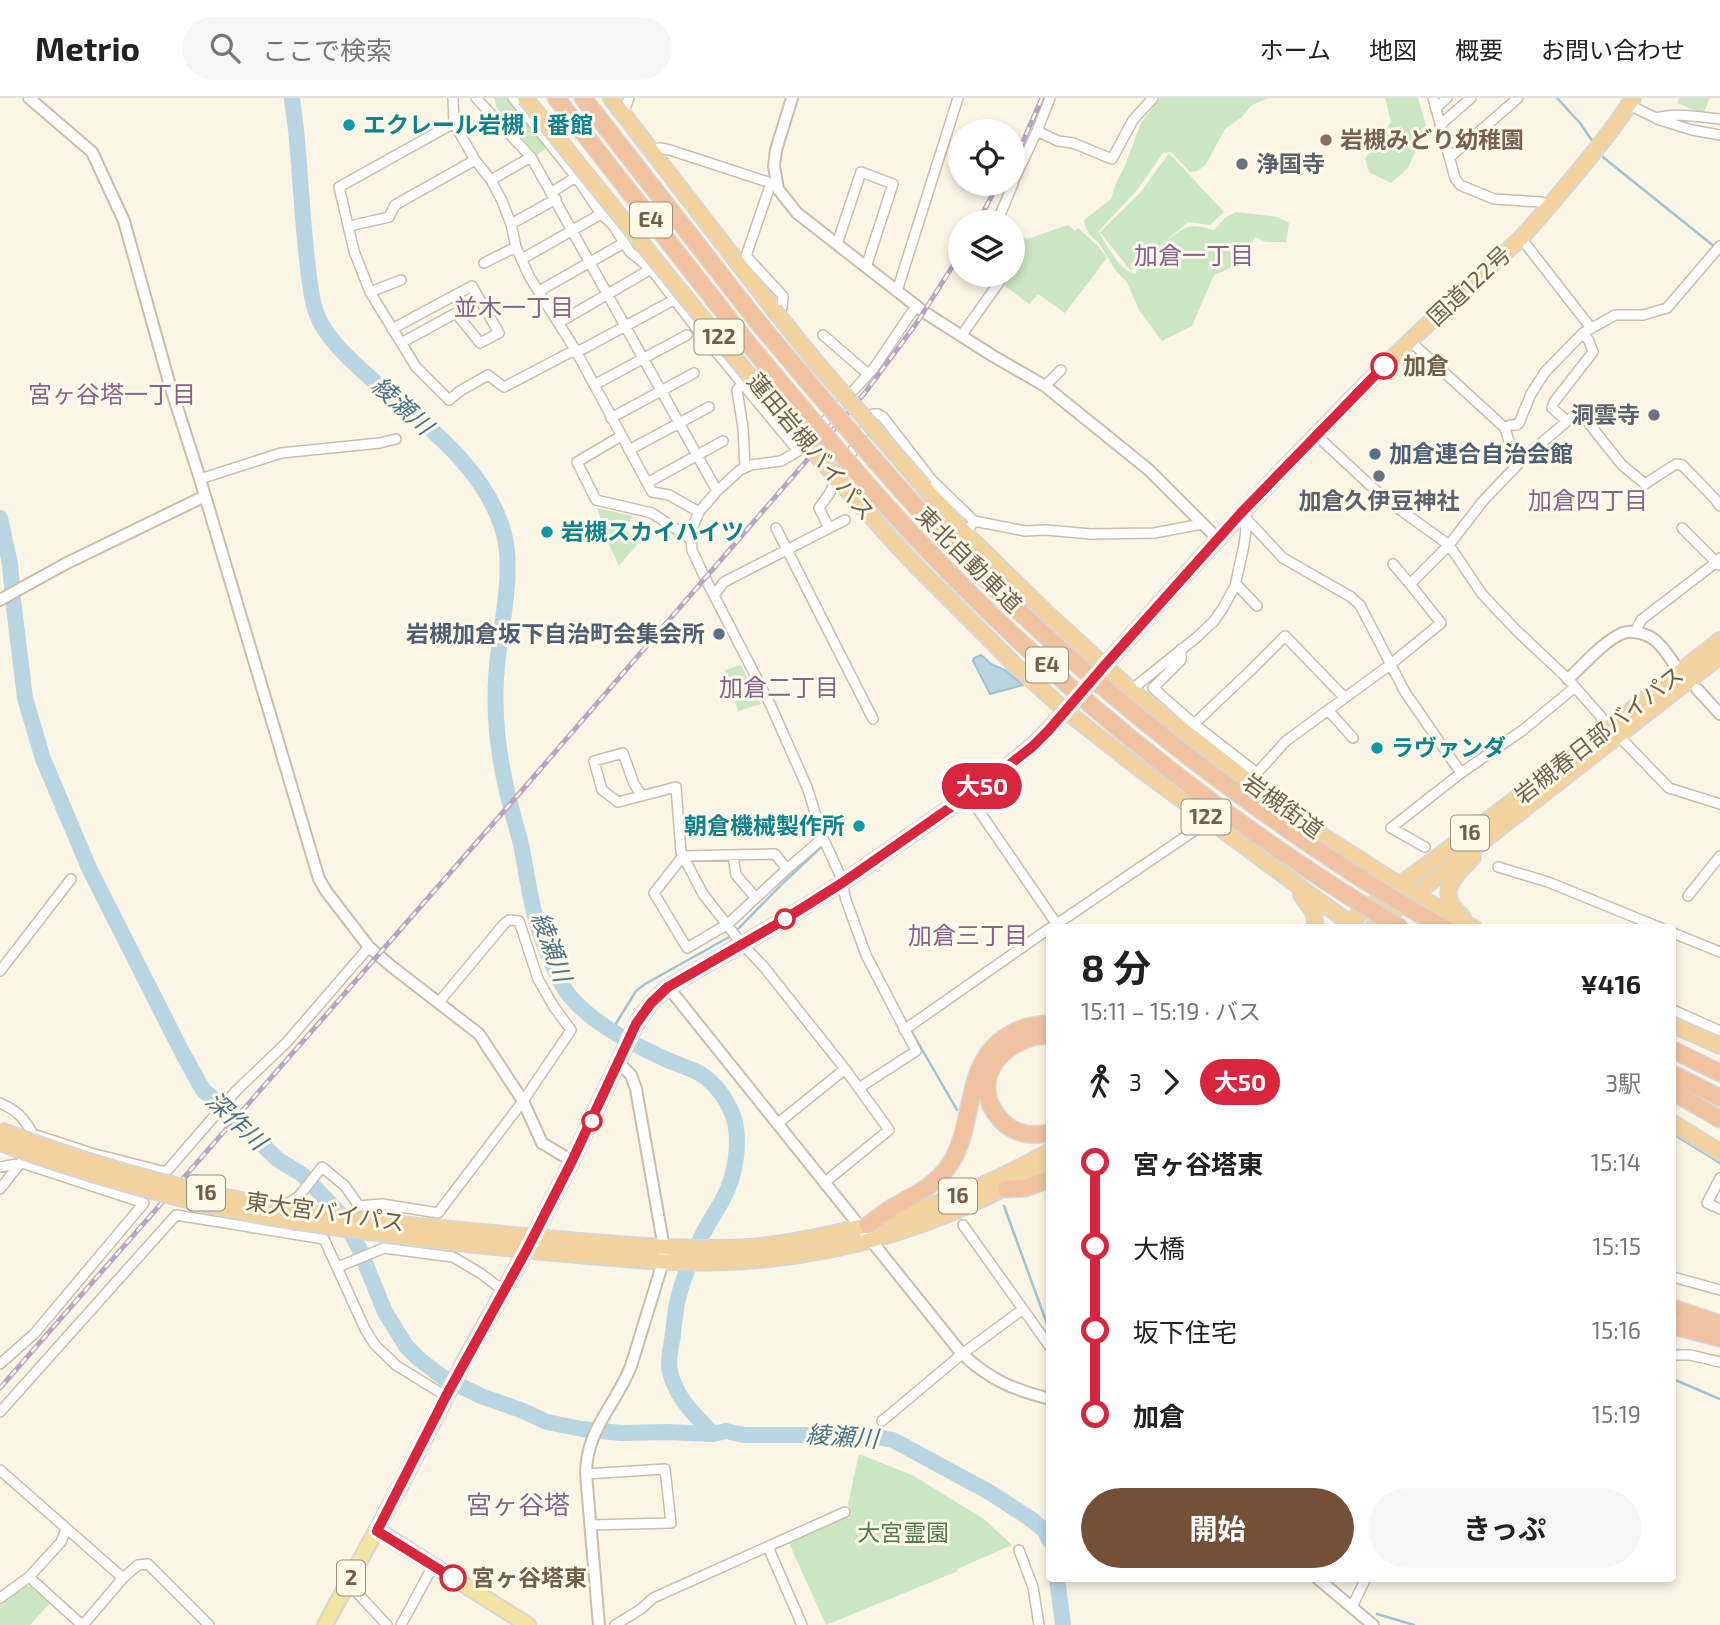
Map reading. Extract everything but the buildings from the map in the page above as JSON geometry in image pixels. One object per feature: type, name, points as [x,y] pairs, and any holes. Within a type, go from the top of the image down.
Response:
[{"type":"highway","name":"蓮田岩槻バイパス","points":[[525,98],[827,466],[919,569],[1017,667],[1066,711]]},
{"type":"highway","name":"東北自動車道","points":[[556,98],[747,342],[831,443],[892,512],[972,594],[1059,677],[1164,766],[1263,839],[1394,924]]},
{"type":"highway","name":"東北自動車道","points":[[583,98],[761,326],[887,474],[1040,631],[1107,691],[1267,816],[1364,880],[1437,924]]},
{"type":"highway","name":"122","points":[[611,98],[778,309],[816,362],[925,488],[966,534],[1051,617],[1105,665]]},
{"type":"highway","name":"国道122号","points":[[1066,711],[1241,513],[1410,341],[1521,237],[1595,151],[1631,101]]},
{"type":"highway","name":"岩槻春日部バイパス","points":[[1377,924],[1511,818],[1720,640]]},
{"type":"highway","name":"岩槻春日部バイパス","points":[[1351,924],[1423,867],[1720,656]]},
{"type":"highway","name":"岩槻街道","points":[[1105,665],[1131,690],[1320,834],[1399,885],[1467,924]]},
{"type":"highway","name":"122","points":[[1066,711],[1346,924]]},
{"type":"highway","points":[[1475,924],[1454,908],[1449,898],[1450,883],[1511,818]]},
{"type":"highway","points":[[1369,866],[1386,873],[1423,867]]},
{"type":"highway","points":[[1284,876],[1314,913],[1315,924]]},
{"type":"highway","points":[[1357,902],[1387,924]]},
{"type":"highway","points":[[866,1231],[891,1209],[930,1186],[949,1167],[962,1139],[977,1073],[990,1050],[1012,1033],[1026,1027],[1046,1024]]},
{"type":"highway","points":[[1676,1026],[1720,1046]]},
{"type":"highway","points":[[1046,1035],[1015,1043],[994,1063],[987,1081],[993,1110],[1005,1124],[1022,1133],[1046,1133]]},
{"type":"highway","points":[[1676,1051],[1720,1073]]},
{"type":"highway","points":[[1676,1076],[1720,1098]]},
{"type":"highway","points":[[1676,1095],[1720,1119]]},
{"type":"highway","points":[[1676,1125],[1720,1152]]},
{"type":"highway","name":"東大宮バイパス","points":[[0,1130],[106,1166],[197,1190],[417,1232]]},
{"type":"highway","name":"東大宮バイパス","points":[[0,1143],[115,1181],[257,1215],[316,1225],[529,1244]]},
{"type":"highway","name":"16","points":[[866,1231],[949,1200],[1046,1153]]},
{"type":"highway","name":"16","points":[[529,1244],[670,1255],[727,1255],[934,1221],[1006,1189],[1046,1164]]},
{"type":"highway","points":[[1006,1189],[1025,1188],[1046,1180]]},
{"type":"highway","points":[[1676,1300],[1720,1313]]},
{"type":"highway","points":[[1676,1309],[1720,1324]]},
{"type":"highway","points":[[1676,1327],[1720,1338]]},
{"type":"main road","name":"2","points":[[325,1625],[529,1244],[572,1161],[636,1024],[651,1003],[734,933],[777,924],[842,883],[968,795],[1014,762],[1066,711]]},
{"type":"main road","points":[[377,1531],[528,1625]]},
{"type":"street","points":[[29,98],[92,152],[124,221],[169,382],[319,879],[369,947],[479,1034],[523,1101],[542,1143],[572,1161]]},
{"type":"street","points":[[453,98],[454,123],[502,201],[522,260],[576,351],[652,492],[669,495],[699,512]]},
{"type":"street","points":[[476,98],[531,157],[717,491]]},
{"type":"street","points":[[513,98],[576,177],[601,214],[613,225],[630,252],[651,269],[798,451]]},
{"type":"street","points":[[623,114],[629,98]]},
{"type":"street","points":[[778,309],[783,296],[746,256],[774,184],[776,150],[792,98]]},
{"type":"street","points":[[897,291],[958,98]]},
{"type":"street","points":[[1025,157],[1050,98]]},
{"type":"street","points":[[1037,131],[1112,159],[1133,120],[1153,98]]},
{"type":"street","points":[[1447,98],[1434,103],[1455,178],[1460,185],[1494,198],[1541,202],[1549,206]]},
{"type":"street","points":[[1440,125],[1471,98]]},
{"type":"street","points":[[1450,157],[1518,98]]},
{"type":"street","points":[[1631,101],[1656,118],[1692,130],[1720,135]]},
{"type":"street","points":[[1656,118],[1684,115],[1720,119]]},
{"type":"street","points":[[454,123],[340,187],[354,251],[370,292],[416,367],[449,400],[488,375],[504,387],[670,302]]},
{"type":"street","points":[[651,150],[670,150],[774,184],[797,213],[916,306],[1045,386],[1149,470],[1218,539]]},
{"type":"street","points":[[491,180],[531,157]]},
{"type":"street","points":[[349,226],[389,217],[395,205],[475,160]]},
{"type":"street","points":[[837,244],[861,172],[893,184],[866,267]]},
{"type":"street","points":[[511,224],[576,177]]},
{"type":"street","points":[[522,260],[601,214]]},
{"type":"street","points":[[1521,237],[1577,307],[1593,352],[1554,402],[1552,408],[1567,421]]},
{"type":"street","points":[[539,291],[624,243]]},
{"type":"street","points":[[484,264],[516,247]]},
{"type":"street","points":[[1505,428],[1520,423],[1531,394],[1545,372],[1587,330],[1615,314],[1643,315],[1667,308],[1718,249]]},
{"type":"street","points":[[558,323],[651,269]]},
{"type":"street","points":[[370,292],[401,280]]},
{"type":"street","points":[[392,329],[472,286],[499,333],[480,343],[456,313],[401,343]]},
{"type":"street","points":[[961,336],[996,287]]},
{"type":"street","points":[[859,1088],[916,1051],[866,955],[807,787],[771,706],[692,550],[691,539],[699,512],[717,491],[746,467],[781,461],[798,451],[868,374],[916,306]]},
{"type":"street","points":[[594,385],[687,335]]},
{"type":"street","points":[[823,335],[868,374]]},
{"type":"street","points":[[1410,341],[1505,428],[1509,441],[1524,458]]},
{"type":"street","points":[[1045,386],[1061,370]]},
{"type":"street","points":[[611,418],[694,373]]},
{"type":"street","points":[[743,383],[737,390],[746,467]]},
{"type":"street","points":[[629,450],[709,407]]},
{"type":"street","points":[[1410,584],[1449,545],[1483,500],[1524,458],[1579,411],[1622,465],[1645,484],[1676,464],[1682,465],[1720,506]]},
{"type":"street","points":[[829,528],[819,509],[873,414],[883,416],[931,479],[974,520],[1025,531],[1091,534],[1154,533],[1202,524]]},
{"type":"street","points":[[1316,435],[1385,499],[1449,545],[1482,594],[1572,683],[1669,788],[1720,804]]},
{"type":"street","points":[[621,436],[577,462],[596,500],[652,513],[691,539]]},
{"type":"street","points":[[200,479],[281,453],[396,439]]},
{"type":"street","points":[[647,483],[723,441]]},
{"type":"street","points":[[0,600],[65,564],[205,496]]},
{"type":"street","points":[[1131,690],[1214,621],[1230,596],[1236,584],[1245,529],[1241,513]]},
{"type":"street","points":[[1241,513],[1283,558],[1352,597],[1360,605],[1405,692],[1461,773]]},
{"type":"street","points":[[714,595],[724,582],[845,520]]},
{"type":"street","points":[[966,534],[974,520]]},
{"type":"street","points":[[776,528],[873,719]]},
{"type":"street","points":[[1635,633],[1641,620],[1719,562],[1682,528]]},
{"type":"street","points":[[1181,649],[1181,660],[1153,688],[1257,773],[1286,741],[1391,664],[1441,623],[1393,564]]},
{"type":"street","points":[[1236,584],[1257,606]]},
{"type":"street","points":[[1426,847],[1391,828],[1461,773],[1522,730],[1572,683],[1605,644],[1623,633],[1651,637],[1675,665]]},
{"type":"street","points":[[1194,724],[1285,635],[1345,697]]},
{"type":"street","points":[[1697,689],[1720,714]]},
{"type":"street","points":[[1328,710],[1353,738]]},
{"type":"street","points":[[642,796],[634,784],[623,753],[594,761],[602,790],[618,802],[642,796],[676,787],[683,856],[703,894],[845,1069],[889,1130],[825,1182]]},
{"type":"street","points":[[968,795],[1052,924]]},
{"type":"street","points":[[1058,924],[1210,820]]},
{"type":"street","points":[[683,856],[654,893],[687,948],[734,933],[756,898],[823,838]]},
{"type":"street","points":[[683,856],[775,854],[786,869]]},
{"type":"street","points":[[733,855],[736,875],[756,898]]},
{"type":"street","points":[[1689,896],[1720,856]]},
{"type":"street","points":[[1497,867],[1548,882],[1651,924]]},
{"type":"street","points":[[0,971],[71,878]]},
{"type":"street","points":[[252,1228],[299,1196],[323,1167],[345,1186],[359,1206],[382,1205],[438,1213],[523,1101],[571,1030],[538,979],[519,921],[509,920],[504,924],[439,1002]]},
{"type":"street","points":[[904,1030],[1046,932]]},
{"type":"street","points":[[1676,934],[1720,951]]},
{"type":"street","points":[[0,1104],[17,1111],[33,1134],[166,1172],[232,1096],[287,1042],[369,947]]},
{"type":"street","points":[[668,987],[962,1354],[988,1376],[1001,1383],[1046,1398]]},
{"type":"street","points":[[1676,1011],[1720,1031]]},
{"type":"street","points":[[599,1625],[586,1462],[590,1443],[627,1377],[670,1255],[636,1089],[621,1056]]},
{"type":"street","points":[[777,1125],[845,1069]]},
{"type":"street","points":[[0,1189],[22,1163],[33,1134]]},
{"type":"street","points":[[75,1180],[92,1153]]},
{"type":"street","points":[[0,1167],[22,1163],[144,1203],[34,1334],[1,1363]]},
{"type":"street","points":[[1720,1178],[1707,1203],[1720,1209]]},
{"type":"street","points":[[0,1412],[176,1215],[324,1239],[375,1345],[397,1366],[416,1379],[447,1394]]},
{"type":"street","points":[[963,1226],[1046,1342]]},
{"type":"street","points":[[338,1267],[384,1248],[453,1257],[504,1291]]},
{"type":"street","points":[[1676,1278],[1720,1290]]},
{"type":"street","points":[[882,1421],[962,1354],[1022,1310]]},
{"type":"street","points":[[1676,1355],[1690,1355],[1720,1363]]},
{"type":"street","points":[[586,1474],[665,1469],[671,1524],[590,1525]]},
{"type":"street","points":[[0,1470],[123,1578]]},
{"type":"street","points":[[615,1625],[653,1598],[845,1512]]},
{"type":"street","points":[[0,1598],[29,1577],[61,1542],[66,1529]]},
{"type":"street","points":[[768,1547],[802,1625]]},
{"type":"street","points":[[1019,1550],[1033,1587],[1039,1625]]},
{"type":"street","points":[[29,1577],[83,1625],[123,1578],[138,1565],[148,1564],[209,1625]]},
{"type":"street","points":[[401,1625],[433,1566]]},
{"type":"street","points":[[1322,1582],[1373,1625]]},
{"type":"street","points":[[1352,1607],[1364,1582]]},
{"type":"street","points":[[348,1583],[387,1625]]},
{"type":"green space","points":[[494,98],[507,98],[547,148],[537,155],[497,109]]},
{"type":"green space","points":[[1160,98],[1268,98],[1252,105],[1242,117],[1225,129],[1206,164],[1198,171],[1190,172],[1171,152],[1163,153],[1138,189],[1099,231],[1109,250],[1124,268],[1135,274],[1159,248],[1180,231],[1192,226],[1214,230],[1226,217],[1236,212],[1278,217],[1289,223],[1286,242],[1266,242],[1255,237],[1239,262],[1214,275],[1192,326],[1162,341],[1139,310],[1127,282],[1091,236],[1084,220],[1111,199],[1141,123]]},
{"type":"green space","points":[[1385,98],[1418,98],[1426,125],[1408,168],[1391,183],[1369,172],[1365,159],[1391,122]]},
{"type":"green space","points":[[1679,98],[1710,98],[1703,114],[1677,103]]},
{"type":"green space","points":[[1169,153],[1224,212],[1210,225],[1188,222],[1131,271],[1100,232],[1140,193]]},
{"type":"green space","points":[[1068,225],[1075,231],[1078,228],[1107,258],[1065,313],[1038,294],[1029,304],[1006,287],[1025,287],[1025,238]]},
{"type":"green space","points":[[597,508],[633,516],[624,529],[639,542],[619,566],[609,544]]},
{"type":"green space","points":[[741,665],[761,704],[738,711],[725,670]]},
{"type":"green space","name":"大宮霊園","points":[[859,1454],[912,1475],[984,1519],[1012,1545],[957,1569],[958,1571],[826,1625],[789,1543],[852,1514],[848,1504]]},
{"type":"green space","points":[[24,1586],[32,1587],[50,1603],[30,1625],[0,1625],[0,1603]]},
{"type":"water","points":[[981,655],[1023,685],[990,694],[973,661]]},
{"type":"waterway","name":"綾瀬川","points":[[292,98],[309,277],[319,320],[348,357],[434,432],[469,468],[496,511],[504,534],[508,568],[497,662],[497,734],[503,774],[520,840],[534,913],[550,960],[560,981],[578,1006],[620,1036],[705,1077],[722,1094],[735,1122],[737,1151],[731,1180],[703,1233],[684,1278],[676,1307],[669,1360],[672,1379],[682,1400],[713,1434]]},
{"type":"waterway","points":[[1557,98],[1593,142]]},
{"type":"waterway","points":[[1601,154],[1715,247]]},
{"type":"waterway","name":"深作川","points":[[0,518],[10,564],[25,698],[43,759],[89,868],[203,1090],[277,1159],[303,1175],[341,1215],[359,1248],[385,1312],[406,1346],[419,1359],[444,1378],[481,1396],[547,1422],[582,1429],[621,1433],[713,1434],[726,1431],[744,1435],[837,1432],[893,1440],[991,1493],[1032,1520],[1046,1534]]},
{"type":"waterway","points":[[736,931],[821,847]]},
{"type":"waterway","points":[[612,1030],[636,991],[731,936]]},
{"type":"waterway","points":[[912,1032],[957,1110]]},
{"type":"waterway","points":[[1676,1136],[1720,1163]]},
{"type":"waterway","points":[[1004,1206],[1046,1321]]},
{"type":"waterway","points":[[1676,1380],[1720,1399]]},
{"type":"waterway","name":"綾瀬川","points":[[1058,1582],[1063,1625]]},
{"type":"waterway","points":[[1377,1614],[1414,1625]]},
{"type":"railway","points":[[1025,137],[1042,98]]},
{"type":"railway","points":[[984,210],[992,196]]},
{"type":"railway","points":[[0,1388],[864,394],[916,324],[948,274]]},
{"type":"bus line","name":"大50","points":[[453,1578],[377,1531],[465,1360],[526,1251],[643,1012],[668,987],[842,883],[994,777],[1033,746],[1241,513],[1384,366]]},
{"type":"place","name":"エクレール岩槻Ⅰ番館","points":[[349,125]]},
{"type":"place","name":"岩槻みどり幼稚園","points":[[1326,140]]},
{"type":"place","name":"浄国寺","points":[[1242,164]]},
{"type":"place","name":"加倉","points":[[1384,366]]},
{"type":"place","name":"洞雲寺","points":[[1654,415]]},
{"type":"place","name":"加倉連合自治会館","points":[[1375,454]]},
{"type":"place","name":"加倉久伊豆神社","points":[[1379,476]]},
{"type":"place","name":"岩槻スカイハイツ","points":[[547,532]]},
{"type":"place","name":"岩槻加倉坂下自治町会集会所","points":[[719,634]]},
{"type":"place","name":"ラヴァンダ","points":[[1377,748]]},
{"type":"place","name":"朝倉機械製作所","points":[[859,826]]},
{"type":"place","name":"宮ヶ谷塔東","points":[[453,1578]]},
{"type":"district","name":"加倉一丁目","points":[[1194,256]]},
{"type":"district","name":"並木一丁目","points":[[514,308]]},
{"type":"district","name":"宮ヶ谷塔一丁目","points":[[112,395]]},
{"type":"district","name":"加倉四丁目","points":[[1588,501]]},
{"type":"district","name":"加倉二丁目","points":[[779,688]]},
{"type":"district","name":"加倉三丁目","points":[[968,936]]},
{"type":"district","name":"宮ヶ谷塔","points":[[518,1505]]}]
